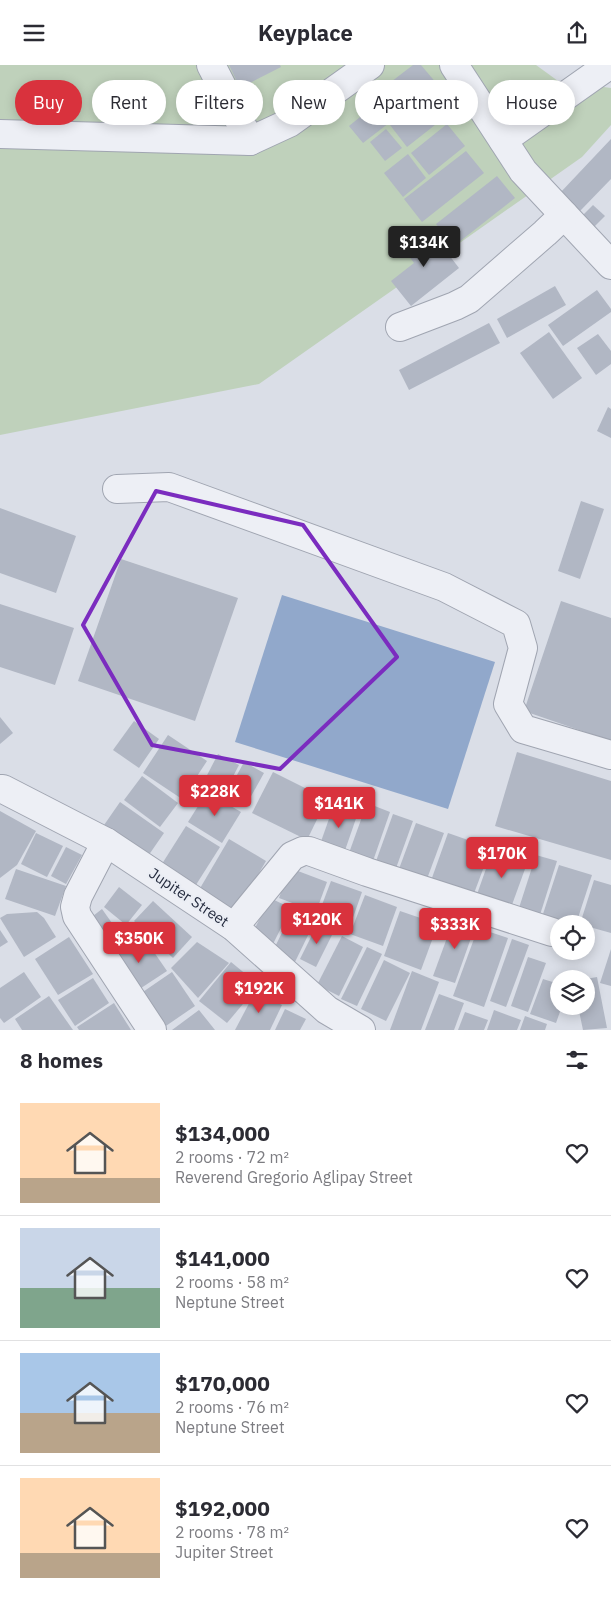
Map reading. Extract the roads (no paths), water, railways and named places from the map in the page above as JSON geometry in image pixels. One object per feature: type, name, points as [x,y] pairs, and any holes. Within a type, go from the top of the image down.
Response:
[{"type":"street","points":[[211,65],[250,141]]},
{"type":"street","points":[[0,135],[250,141],[289,123],[370,65]]},
{"type":"street","points":[[454,65],[523,171],[611,265]]},
{"type":"street","points":[[503,140],[609,65]]},
{"type":"street","points":[[400,327],[469,299],[564,215]]},
{"type":"street","points":[[117,489],[169,487],[444,587],[516,625],[523,649],[508,704],[523,729],[611,755]]},
{"type":"street","name":"Jupiter Street","points":[[0,789],[106,842],[234,927],[327,1010],[361,1030]]},
{"type":"street","points":[[106,842],[78,897],[75,907],[77,916],[152,1030]]},
{"type":"street","points":[[234,927],[292,856],[303,851],[550,931]]},
{"type":"water","points":[[282,595],[495,662],[448,809],[235,742]]}]
